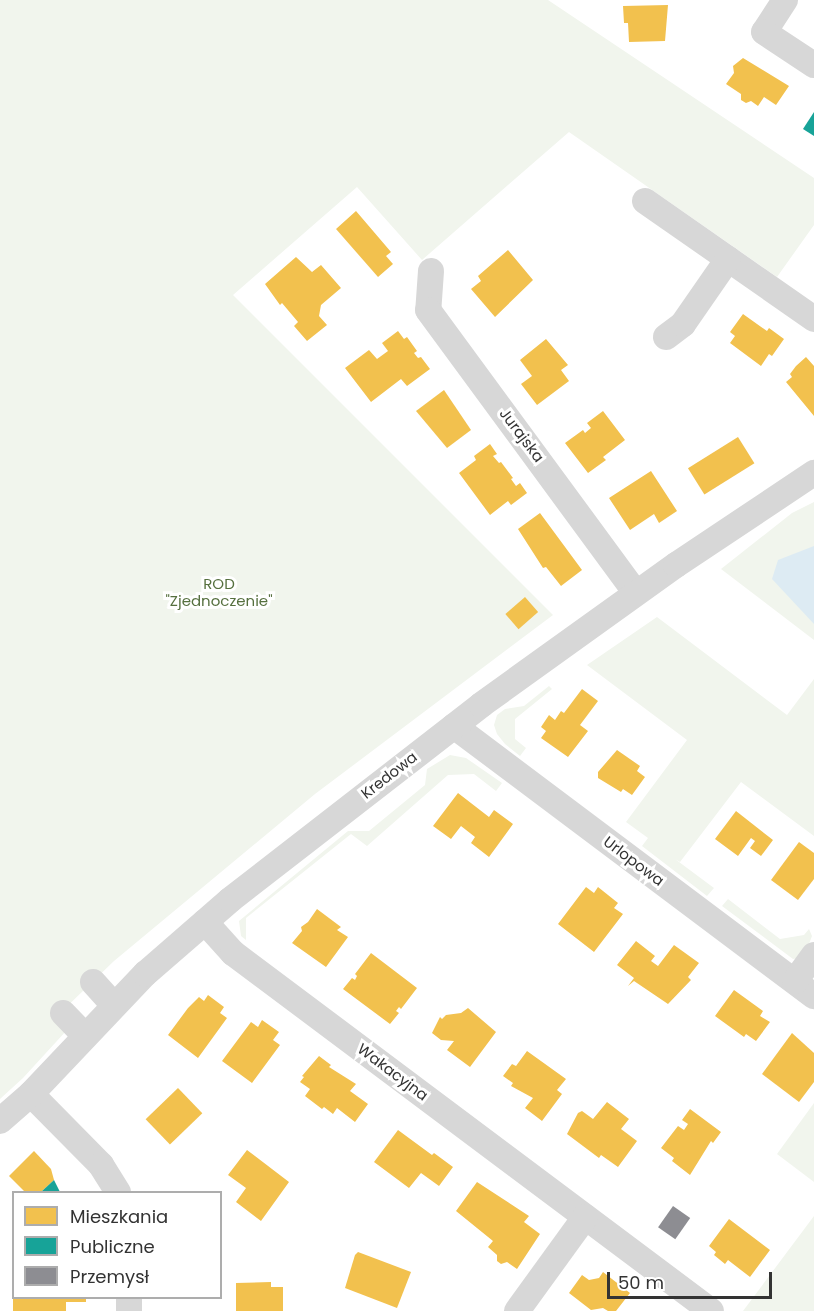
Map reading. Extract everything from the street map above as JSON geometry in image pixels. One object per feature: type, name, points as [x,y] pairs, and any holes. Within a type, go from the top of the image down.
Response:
[{"type":"street","points":[[784,0],[764,32],[814,65]]},
{"type":"street","points":[[645,201],[814,319]]},
{"type":"street","points":[[666,338],[683,324],[728,259]]},
{"type":"street","name":"Jurajska","points":[[431,271],[428,310],[636,593]]},
{"type":"street","name":"Kredowa","points":[[0,1121],[31,1094],[114,1005],[205,922],[454,726],[636,593],[814,473]]},
{"type":"street","name":"Urlopowa","points":[[454,726],[804,989]]},
{"type":"street","name":"Wakacyjna","points":[[205,922],[238,957],[711,1311]]},
{"type":"street","points":[[804,989],[814,955]]},
{"type":"street","points":[[93,982],[114,1005]]},
{"type":"street","points":[[63,1013],[86,1036]]},
{"type":"street","points":[[31,1094],[101,1165],[117,1191]]},
{"type":"street","points":[[516,1311],[585,1217]]},
{"type":"green space","name":"ROD \"Zjednoczenie\"","points":[[0,0],[548,0],[814,178],[814,225],[777,277],[569,132],[422,260],[357,187],[233,295],[553,615],[315,794],[114,961],[55,1018],[67,1030],[23,1078],[0,1099]]},
{"type":"green space","points":[[814,502],[814,640],[721,569],[792,513]]},
{"type":"green space","points":[[657,617],[787,715],[814,679],[814,836],[741,782],[680,862],[675,859],[714,888],[707,896],[642,846],[648,838],[626,822],[687,740],[587,665]]},
{"type":"green space","points":[[549,686],[552,689],[515,719],[515,739],[526,748],[520,756],[497,734],[494,725],[497,715],[505,709],[524,706]]},
{"type":"green space","points":[[450,755],[466,758],[502,783],[496,791],[474,774],[448,775],[367,846],[351,834],[246,918],[246,940],[241,936],[239,921],[348,831],[369,831],[425,785],[427,769]]},
{"type":"green space","points":[[728,899],[780,939],[804,935],[809,929],[812,936],[807,949],[799,958],[793,959],[722,906]]},
{"type":"green space","points":[[814,1103],[814,1182],[777,1154]]},
{"type":"green space","points":[[814,1216],[814,1311],[743,1311]]},
{"type":"shaded area","points":[[814,546],[814,624],[772,579],[778,560]]},
{"type":"building: Mieszkania","points":[[668,5],[665,41],[629,42],[628,23],[624,23],[623,6]]},
{"type":"building: Mieszkania","points":[[743,58],[789,86],[776,105],[764,97],[758,106],[751,101],[746,103],[741,100],[741,94],[726,84],[734,73],[733,66]]},
{"type":"building: Mieszkania","points":[[356,211],[391,252],[386,256],[393,264],[378,277],[336,229]]},
{"type":"building: Mieszkania","points":[[508,250],[533,280],[495,317],[471,289],[481,281],[478,276]]},
{"type":"building: Mieszkania","points":[[296,257],[312,272],[321,265],[341,288],[321,305],[319,316],[327,325],[307,341],[294,326],[298,322],[282,303],[280,305],[265,284]]},
{"type":"building: Mieszkania","points":[[743,314],[767,331],[769,328],[784,339],[772,356],[769,354],[761,366],[730,343],[735,336],[730,332]]},
{"type":"building: Mieszkania","points":[[398,331],[404,339],[407,337],[417,351],[414,353],[418,358],[421,357],[430,369],[407,386],[401,379],[371,402],[345,368],[369,350],[377,359],[388,351],[382,343]]},
{"type":"building: Mieszkania","points":[[546,339],[568,365],[561,370],[569,381],[537,405],[521,384],[532,376],[520,360]]},
{"type":"building: Mieszkania","points":[[806,357],[814,366],[814,416],[786,382],[792,377],[790,374],[796,366]]},
{"type":"building: Mieszkania","points":[[444,390],[471,430],[447,448],[416,411]]},
{"type":"building: Mieszkania","points":[[603,411],[625,440],[603,457],[606,460],[588,473],[565,443],[583,430],[585,433],[591,428],[587,423]]},
{"type":"building: Mieszkania","points":[[738,437],[754,463],[704,495],[688,468]]},
{"type":"building: Mieszkania","points":[[490,444],[497,454],[493,456],[499,463],[501,462],[516,486],[520,483],[527,493],[511,505],[508,501],[490,515],[459,473],[476,460],[474,456]]},
{"type":"building: Mieszkania","points":[[651,471],[677,511],[659,523],[654,514],[630,530],[609,498]]},
{"type":"building: Mieszkania","points":[[540,513],[582,570],[561,586],[546,567],[543,568],[518,529]]},
{"type":"building: Mieszkania","points":[[525,597],[538,612],[518,629],[505,614]]},
{"type":"building: Mieszkania","points":[[582,689],[598,701],[580,725],[588,731],[568,757],[541,738],[546,731],[541,727],[549,715],[555,720],[561,711],[564,713]]},
{"type":"building: Mieszkania","points":[[617,750],[640,766],[637,771],[645,777],[632,795],[623,789],[621,792],[598,778],[598,772]]},
{"type":"building: Mieszkania","points":[[458,793],[489,817],[494,810],[513,824],[489,857],[471,843],[475,837],[461,826],[451,839],[433,826]]},
{"type":"building: Mieszkania","points":[[736,811],[773,840],[761,856],[750,848],[755,841],[751,838],[738,856],[715,839]]},
{"type":"building: Mieszkania","points":[[799,842],[814,853],[814,879],[798,900],[771,880]]},
{"type":"building: Mieszkania","points":[[586,887],[594,893],[598,887],[618,903],[614,908],[623,914],[594,952],[558,924]]},
{"type":"building: Mieszkania","points":[[317,909],[341,927],[337,930],[348,937],[326,967],[292,943],[302,931],[301,927],[308,922]]},
{"type":"building: Mieszkania","points":[[636,941],[655,956],[651,961],[658,966],[674,945],[699,963],[688,977],[691,980],[668,1004],[634,981],[628,986],[634,978],[617,965]]},
{"type":"building: Mieszkania","points":[[371,953],[417,988],[401,1009],[399,1007],[396,1011],[399,1013],[390,1024],[343,989],[352,978],[355,980],[357,976],[355,974]]},
{"type":"building: Mieszkania","points":[[734,990],[763,1011],[760,1016],[770,1022],[756,1041],[746,1034],[744,1037],[715,1016]]},
{"type":"building: Mieszkania","points":[[208,995],[224,1007],[220,1013],[227,1018],[198,1058],[168,1035],[199,997],[204,1001]]},
{"type":"building: Mieszkania","points":[[468,1008],[496,1032],[470,1067],[447,1050],[454,1041],[441,1040],[432,1033],[440,1017],[442,1019],[446,1015],[461,1013]]},
{"type":"building: Mieszkania","points":[[262,1020],[279,1032],[273,1040],[280,1045],[252,1083],[222,1061],[251,1022],[258,1027]]},
{"type":"building: Mieszkania","points":[[792,1033],[814,1053],[814,1082],[799,1102],[762,1074]]},
{"type":"building: Mieszkania","points":[[527,1051],[566,1079],[557,1090],[562,1094],[542,1121],[525,1108],[533,1098],[511,1086],[513,1083],[503,1076],[512,1064],[516,1066]]},
{"type":"building: Mieszkania","points":[[319,1056],[331,1065],[329,1067],[356,1084],[350,1091],[368,1104],[355,1122],[337,1108],[333,1114],[305,1096],[310,1089],[300,1082],[304,1077],[302,1076]]},
{"type":"building: Mieszkania","points":[[178,1088],[202,1113],[170,1144],[146,1119]]},
{"type":"building: Mieszkania","points":[[607,1102],[629,1119],[621,1129],[637,1141],[618,1167],[601,1155],[599,1158],[567,1134],[578,1113],[582,1111],[593,1119]]},
{"type":"building: Mieszkania","points":[[690,1109],[721,1132],[713,1143],[711,1141],[690,1175],[672,1161],[674,1158],[661,1148],[678,1126],[684,1130],[688,1124],[682,1120]]},
{"type":"building: Mieszkania","points":[[398,1130],[453,1167],[439,1186],[421,1173],[409,1188],[374,1162]]},
{"type":"building: Mieszkania","points":[[247,1150],[289,1182],[261,1221],[236,1202],[246,1188],[228,1175]]},
{"type":"building: Mieszkania","points":[[34,1151],[51,1169],[54,1180],[42,1191],[24,1191],[9,1176]]},
{"type":"building: Mieszkania","points":[[477,1182],[529,1216],[524,1222],[540,1234],[517,1269],[507,1262],[501,1264],[497,1261],[497,1255],[488,1247],[493,1241],[456,1211]]},
{"type":"building: Mieszkania","points":[[729,1219],[770,1250],[750,1277],[728,1260],[725,1264],[714,1255],[716,1252],[709,1246]]},
{"type":"building: Mieszkania","points":[[358,1252],[411,1272],[397,1308],[345,1288],[355,1255]]},
{"type":"building: Mieszkania","points":[[603,1272],[630,1293],[616,1311],[603,1308],[591,1310],[569,1293],[582,1275],[589,1280],[599,1278]]},
{"type":"building: Mieszkania","points":[[271,1282],[271,1287],[283,1287],[283,1311],[236,1311],[236,1283]]},
{"type":"building: Mieszkania","points":[[13,1299],[86,1299],[86,1302],[66,1302],[66,1311],[13,1311]]},
{"type":"building: Publiczne","points":[[814,112],[814,136],[803,129]]},
{"type":"building: Publiczne","points":[[54,1180],[60,1191],[42,1191]]},
{"type":"building: Przemysł","points":[[673,1206],[690,1218],[675,1239],[658,1227]]}]
